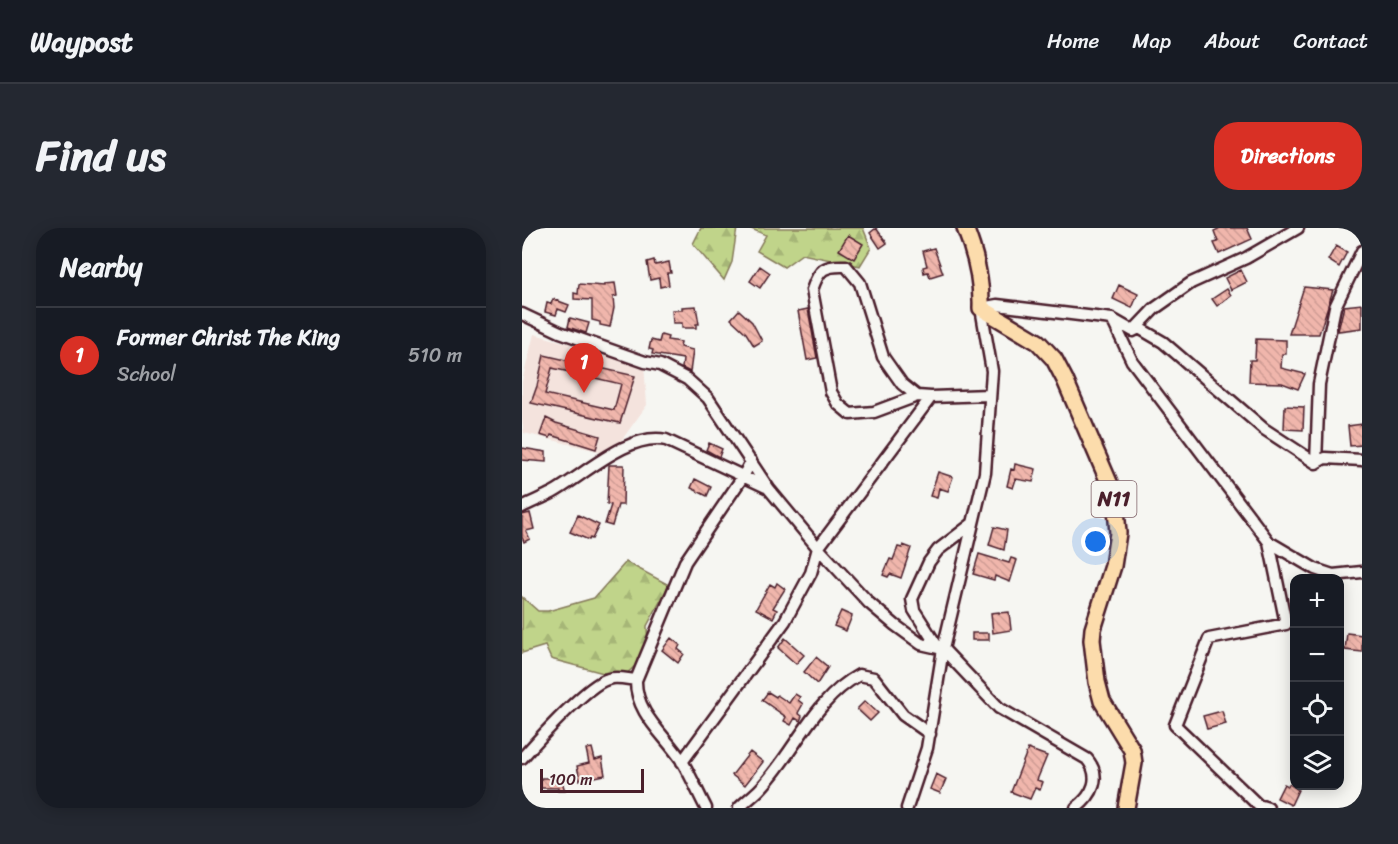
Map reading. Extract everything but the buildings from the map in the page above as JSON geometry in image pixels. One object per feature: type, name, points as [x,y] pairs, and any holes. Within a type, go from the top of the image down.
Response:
[{"type":"highway","points":[[965,228],[972,246],[979,278],[981,308]]},
{"type":"highway","name":"N11","points":[[981,308],[1038,342],[1054,359],[1111,487],[1118,533],[1113,567],[1092,640],[1097,682],[1102,701],[1132,750],[1134,763],[1126,808]]},
{"type":"street","points":[[1133,331],[1154,309],[1191,283],[1246,258],[1298,228]]},
{"type":"street","points":[[1316,463],[1319,384],[1335,307],[1362,251]]},
{"type":"street","points":[[917,396],[902,384],[883,357],[860,283],[853,274],[846,266],[831,265],[817,273],[812,290],[831,392],[838,404],[850,414],[873,412],[917,396],[990,395]]},
{"type":"street","points":[[907,808],[930,734],[940,647],[985,473],[992,371],[981,308],[997,305],[1112,319],[1133,331]]},
{"type":"street","points":[[522,314],[560,332],[645,362],[660,365],[687,379],[708,398],[769,489],[818,548],[870,603],[896,625],[921,644],[940,647]]},
{"type":"street","points":[[1112,319],[1132,361],[1269,542],[1315,569],[1333,575],[1362,572]]},
{"type":"street","points":[[1133,331],[1139,328],[1163,342],[1264,429],[1316,463]]},
{"type":"street","points":[[682,762],[785,621],[811,573],[818,548],[931,397]]},
{"type":"street","points":[[522,507],[552,493],[613,452],[653,438],[666,440],[744,475],[769,489]]},
{"type":"street","points":[[1316,463],[1325,458],[1362,460]]},
{"type":"street","points":[[706,808],[682,762],[640,705],[636,692],[636,680],[685,562],[751,461]]},
{"type":"street","points":[[972,524],[938,550],[912,599],[914,610],[940,647],[999,708],[1087,759],[1094,767],[1095,777],[1088,796],[1076,808]]},
{"type":"street","points":[[1268,808],[1258,805],[1175,725],[1209,639],[1286,624],[1269,542]]},
{"type":"street","points":[[738,808],[760,789],[828,698],[846,682],[859,675],[874,678],[903,715],[930,734]]},
{"type":"street","points":[[522,758],[546,731],[597,685],[608,679],[636,680]]},
{"type":"shaded area","points":[[534,334],[644,364],[647,405],[618,445],[601,452],[524,433],[522,382]]},
{"type":"green space","points":[[701,228],[737,228],[732,262],[724,280],[693,244]]},
{"type":"green space","points":[[749,228],[863,228],[871,248],[860,266],[802,254],[784,267],[757,251],[766,235]]},
{"type":"green space","points":[[626,562],[669,585],[647,626],[648,654],[622,678],[551,659],[545,646],[522,653],[522,597],[538,611],[548,611],[594,598]]},
{"type":"place","name":"Former Christ The King","points":[[584,393]]}]
